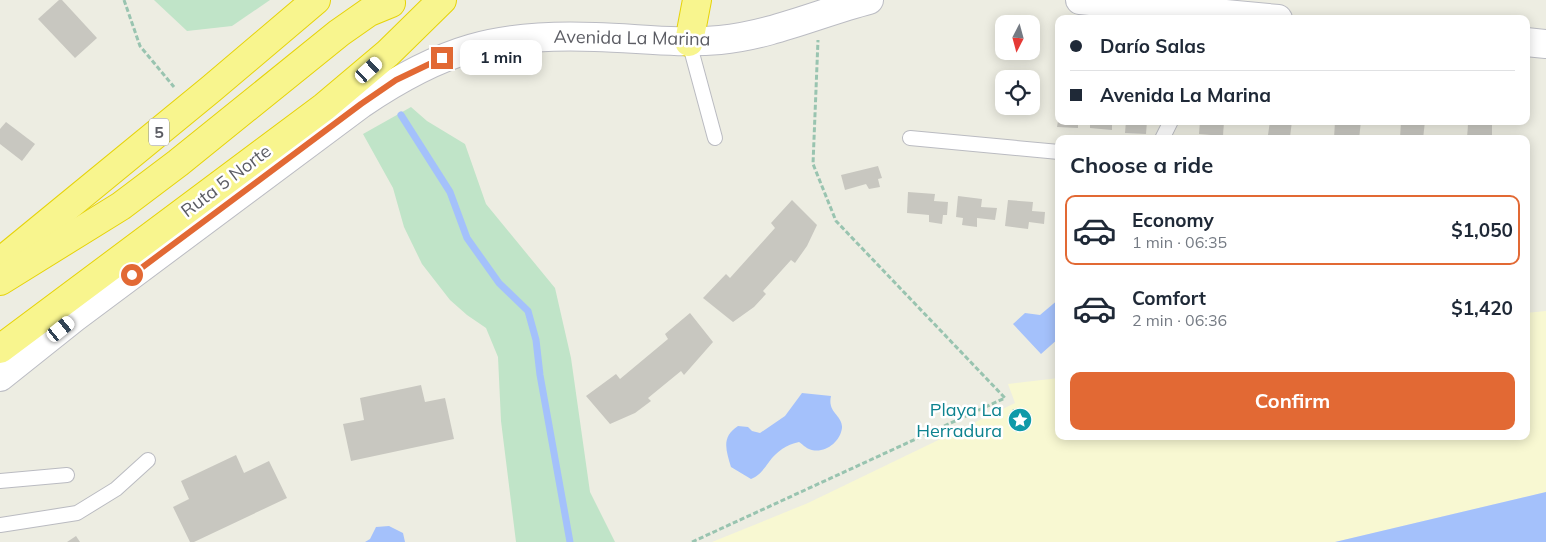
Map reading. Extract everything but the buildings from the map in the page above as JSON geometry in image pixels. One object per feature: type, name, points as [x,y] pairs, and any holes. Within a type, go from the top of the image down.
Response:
[{"type":"highway","name":"5","points":[[0,262],[190,107],[316,0]]},
{"type":"highway","name":"Ruta 5 Norte","points":[[0,349],[324,107],[369,70],[423,12],[442,0]]},
{"type":"highway","points":[[689,42],[697,0]]},
{"type":"highway","points":[[0,281],[121,206],[178,164],[339,33],[369,12],[391,3]]},
{"type":"highway","points":[[74,318],[86,285]]},
{"type":"main road","name":"Avenida La Marina","points":[[0,378],[74,318],[361,104],[396,80],[415,70],[452,54],[480,45],[512,39],[594,36],[689,42],[750,36],[869,0]]},
{"type":"main road","points":[[1080,0],[1238,15]]},
{"type":"main road","points":[[1530,42],[1546,44]]},
{"type":"lane","points":[[689,42],[715,138]]},
{"type":"lane","points":[[910,138],[1055,152]]},
{"type":"lane","points":[[0,524],[77,513],[116,489],[148,460]]},
{"type":"lane","points":[[0,481],[67,474]]},
{"type":"path","points":[[124,0],[140,46],[190,107]]},
{"type":"path","points":[[692,542],[1004,398],[836,221],[813,164],[819,15]]},
{"type":"shaded area","points":[[154,0],[270,0],[232,26],[187,31]]},
{"type":"shaded area","points":[[411,107],[427,121],[465,144],[486,204],[555,288],[571,358],[590,492],[615,542],[516,542],[501,421],[498,357],[486,328],[450,300],[422,264],[404,227],[393,188],[363,134]]},
{"type":"sand","name":"Playa La Herradura","points":[[1546,311],[1546,492],[1335,542],[712,542],[808,503],[1015,403],[1008,384],[1055,378],[1055,440],[1530,440],[1530,313]]},
{"type":"water","points":[[1055,302],[1055,342],[1041,354],[1013,324],[1025,313],[1040,315]]},
{"type":"water","points":[[802,393],[831,396],[831,406],[842,424],[841,433],[834,443],[820,450],[809,449],[799,442],[790,445],[782,449],[757,476],[751,479],[731,467],[726,444],[733,430],[738,426],[748,427],[752,431],[760,433],[785,416]]},
{"type":"water","points":[[1546,492],[1546,542],[1335,542]]},
{"type":"water","points":[[389,526],[403,533],[405,542],[365,542],[370,539],[376,527]]},
{"type":"waterway","points":[[401,115],[450,192],[467,238],[499,283],[528,311],[536,340],[540,375],[570,542]]},
{"type":"place","name":"Playa La Herradura","points":[[1020,420]]},
{"type":"route","points":[[132,275],[361,104],[396,80],[442,58]]}]
